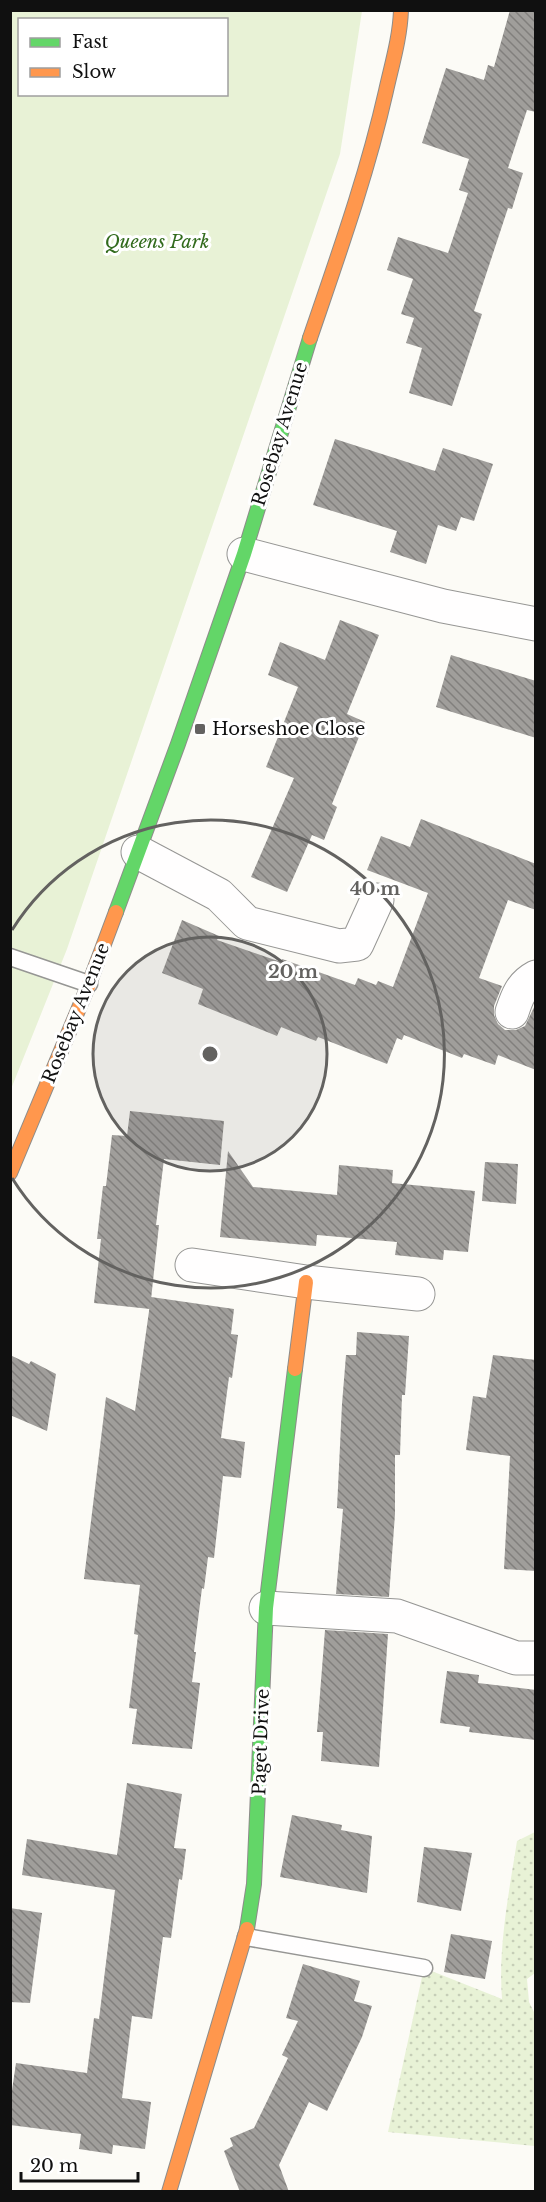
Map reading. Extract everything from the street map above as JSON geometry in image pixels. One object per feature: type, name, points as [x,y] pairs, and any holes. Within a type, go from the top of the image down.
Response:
[{"type":"street","name":"Rosebay Avenue","points":[[10,1173],[89,984],[244,554],[309,340],[348,226],[378,128],[400,30],[401,10]]},
{"type":"street","points":[[244,554],[443,606],[536,624]]},
{"type":"street","points":[[138,852],[219,895],[247,923],[339,945],[357,944],[377,900]]},
{"type":"street","points":[[512,1012],[518,994],[527,982],[536,977]]},
{"type":"street","points":[[192,1265],[306,1282],[418,1294]]},
{"type":"street","name":"Paget Drive","points":[[169,2192],[246,1937],[254,1884],[266,1608],[306,1282]]},
{"type":"street","points":[[266,1608],[398,1616],[516,1658],[536,1658]]},
{"type":"lane","points":[[10,957],[89,984]]},
{"type":"lane","points":[[246,1937],[424,1968]]},
{"type":"green space","name":"Queens Park","points":[[11,11],[362,11],[340,154],[67,949],[11,1089]]},
{"type":"green space","points":[[535,1832],[535,1973],[527,1979],[529,2002],[536,2016],[535,2146],[388,2132],[424,1968],[502,1999],[503,1940],[517,1841]]},
{"type":"building","points":[[510,10],[536,10],[536,112],[527,110],[508,168],[523,173],[512,209],[508,208],[474,311],[482,314],[452,406],[409,393],[422,348],[406,343],[414,318],[401,314],[413,279],[387,270],[398,237],[448,253],[468,193],[459,190],[469,159],[422,143],[446,68],[484,80],[488,65],[494,67]]},
{"type":"building","points":[[335,439],[435,471],[443,448],[493,464],[474,521],[461,517],[456,531],[438,525],[426,564],[390,552],[397,531],[313,505]]},
{"type":"building","points":[[340,620],[379,635],[347,714],[365,722],[332,804],[337,807],[324,840],[312,835],[287,892],[251,877],[294,778],[266,767],[298,687],[268,675],[280,642],[325,660]]},
{"type":"building","points":[[451,655],[536,681],[536,738],[436,707]]},
{"type":"building","points":[[421,819],[536,864],[536,910],[508,900],[479,978],[502,986],[494,1006],[494,1015],[498,1024],[505,1030],[516,1030],[525,1026],[536,1003],[536,1070],[498,1055],[495,1065],[464,1054],[462,1058],[404,1035],[402,1040],[397,1038],[387,1064],[318,1037],[316,1041],[281,1027],[277,1036],[198,1004],[203,989],[162,973],[182,920],[219,936],[217,940],[281,962],[282,959],[355,985],[358,978],[376,985],[378,981],[393,987],[428,893],[367,870],[381,836],[410,847]]},
{"type":"building","points":[[130,1111],[224,1121],[220,1165],[164,1159],[156,1225],[159,1225],[150,1309],[94,1303],[101,1239],[97,1239],[112,1135],[127,1136]]},
{"type":"building","points":[[228,1151],[253,1187],[337,1195],[339,1165],[393,1170],[392,1183],[475,1191],[468,1252],[444,1250],[443,1260],[395,1255],[397,1242],[317,1235],[316,1246],[220,1237]]},
{"type":"building","points":[[485,1162],[518,1164],[516,1204],[482,1201]]},
{"type":"building","points":[[151,1297],[234,1309],[231,1334],[238,1335],[232,1378],[229,1377],[221,1438],[245,1442],[241,1478],[223,1476],[214,1558],[208,1557],[204,1589],[202,1588],[192,1682],[200,1683],[192,1749],[132,1744],[137,1709],[129,1708],[138,1635],[134,1634],[140,1585],[84,1579],[106,1397],[135,1411]]},
{"type":"building","points":[[357,1332],[409,1336],[405,1395],[402,1395],[400,1455],[395,1455],[395,1514],[389,1597],[336,1594],[343,1509],[337,1508],[342,1404],[346,1355],[356,1355]]},
{"type":"building","points":[[10,1355],[29,1364],[31,1361],[56,1374],[47,1431],[10,1415]]},
{"type":"building","points":[[493,1355],[536,1360],[536,1571],[504,1569],[510,1456],[466,1450],[473,1396],[486,1398]]},
{"type":"building","points":[[325,1630],[388,1634],[379,1767],[321,1761],[323,1732],[317,1732]]},
{"type":"building","points":[[447,1671],[479,1675],[478,1683],[536,1690],[536,1740],[469,1732],[470,1727],[440,1723]]},
{"type":"building","points":[[127,1783],[182,1794],[174,1848],[186,1849],[182,1880],[179,1879],[171,1938],[163,1937],[152,2019],[132,2016],[122,2098],[151,2102],[145,2149],[113,2145],[112,2154],[79,2149],[81,2134],[10,2125],[10,2104],[16,2063],[87,2073],[94,2018],[99,2019],[115,1890],[22,1875],[27,1839],[117,1855]]},
{"type":"building","points":[[292,1815],[342,1825],[341,1830],[372,1836],[367,1893],[280,1877]]},
{"type":"building","points":[[424,1847],[472,1853],[461,1911],[417,1902]]},
{"type":"building","points":[[10,1908],[42,1913],[30,2003],[10,2002]]},
{"type":"building","points":[[451,1934],[492,1941],[485,1979],[444,1972]]},
{"type":"building","points":[[303,1964],[360,1981],[354,2001],[372,2006],[362,2037],[327,2111],[309,2102],[279,2165],[289,2192],[240,2192],[224,2151],[233,2146],[230,2138],[254,2128],[288,2058],[282,2055],[298,2021],[286,2018]]},
{"type":"traffic: fast","points":[[116,912],[178,744],[244,554],[310,338]]},
{"type":"traffic: fast","points":[[247,1929],[254,1884],[266,1608],[295,1369]]},
{"type":"traffic: slow","points":[[310,338],[370,154],[395,51],[401,10]]},
{"type":"traffic: slow","points":[[10,1173],[89,984],[116,912]]},
{"type":"traffic: slow","points":[[295,1369],[306,1282]]},
{"type":"traffic: slow","points":[[169,2192],[247,1929]]},
{"type":"place","name":"Horseshoe Close","points":[[200,729]]}]
